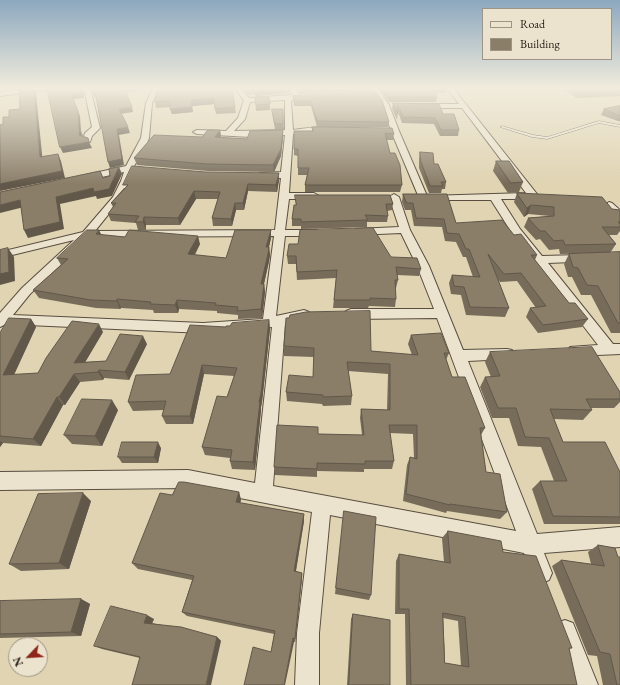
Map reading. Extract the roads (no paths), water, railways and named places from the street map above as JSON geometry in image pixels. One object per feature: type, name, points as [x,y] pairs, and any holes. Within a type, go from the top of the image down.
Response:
[{"type":"street","points":[[87,140],[88,135],[96,128],[94,120]]},
{"type":"street","points":[[2,320],[26,291],[87,234],[117,198],[134,168],[145,138],[147,120]]},
{"type":"street","points":[[229,132],[240,120]]},
{"type":"street","points":[[263,494],[280,234],[289,133],[289,120]]},
{"type":"street","points":[[391,120],[391,131],[423,198]]},
{"type":"street","points":[[475,120],[532,194],[529,196],[495,198],[398,197],[405,230],[423,266],[442,313],[548,588]]},
{"type":"street","points":[[197,132],[258,134],[289,133],[303,130],[339,130]]},
{"type":"street","points":[[72,181],[134,168]]},
{"type":"street","points":[[250,177],[286,175]]},
{"type":"street","points":[[284,196],[324,196]]},
{"type":"street","points":[[495,198],[516,231],[614,349]]},
{"type":"street","points":[[609,205],[620,216]]},
{"type":"street","points":[[342,232],[405,230]]},
{"type":"street","points":[[0,255],[87,234],[327,233]]},
{"type":"street","points":[[539,260],[620,256]]},
{"type":"street","points":[[340,314],[442,313]]},
{"type":"street","points":[[2,320],[203,328],[274,321],[316,314]]},
{"type":"street","points":[[561,352],[614,349]]},
{"type":"street","points":[[459,356],[522,353]]},
{"type":"street","points":[[0,481],[188,479],[263,494],[441,525],[531,544],[620,537]]},
{"type":"street","points":[[308,685],[308,633],[322,504]]},
{"type":"street","points":[[557,610],[586,685]]},
{"type":"lane","points":[[502,127],[533,136],[547,138],[599,122],[620,126]]}]
